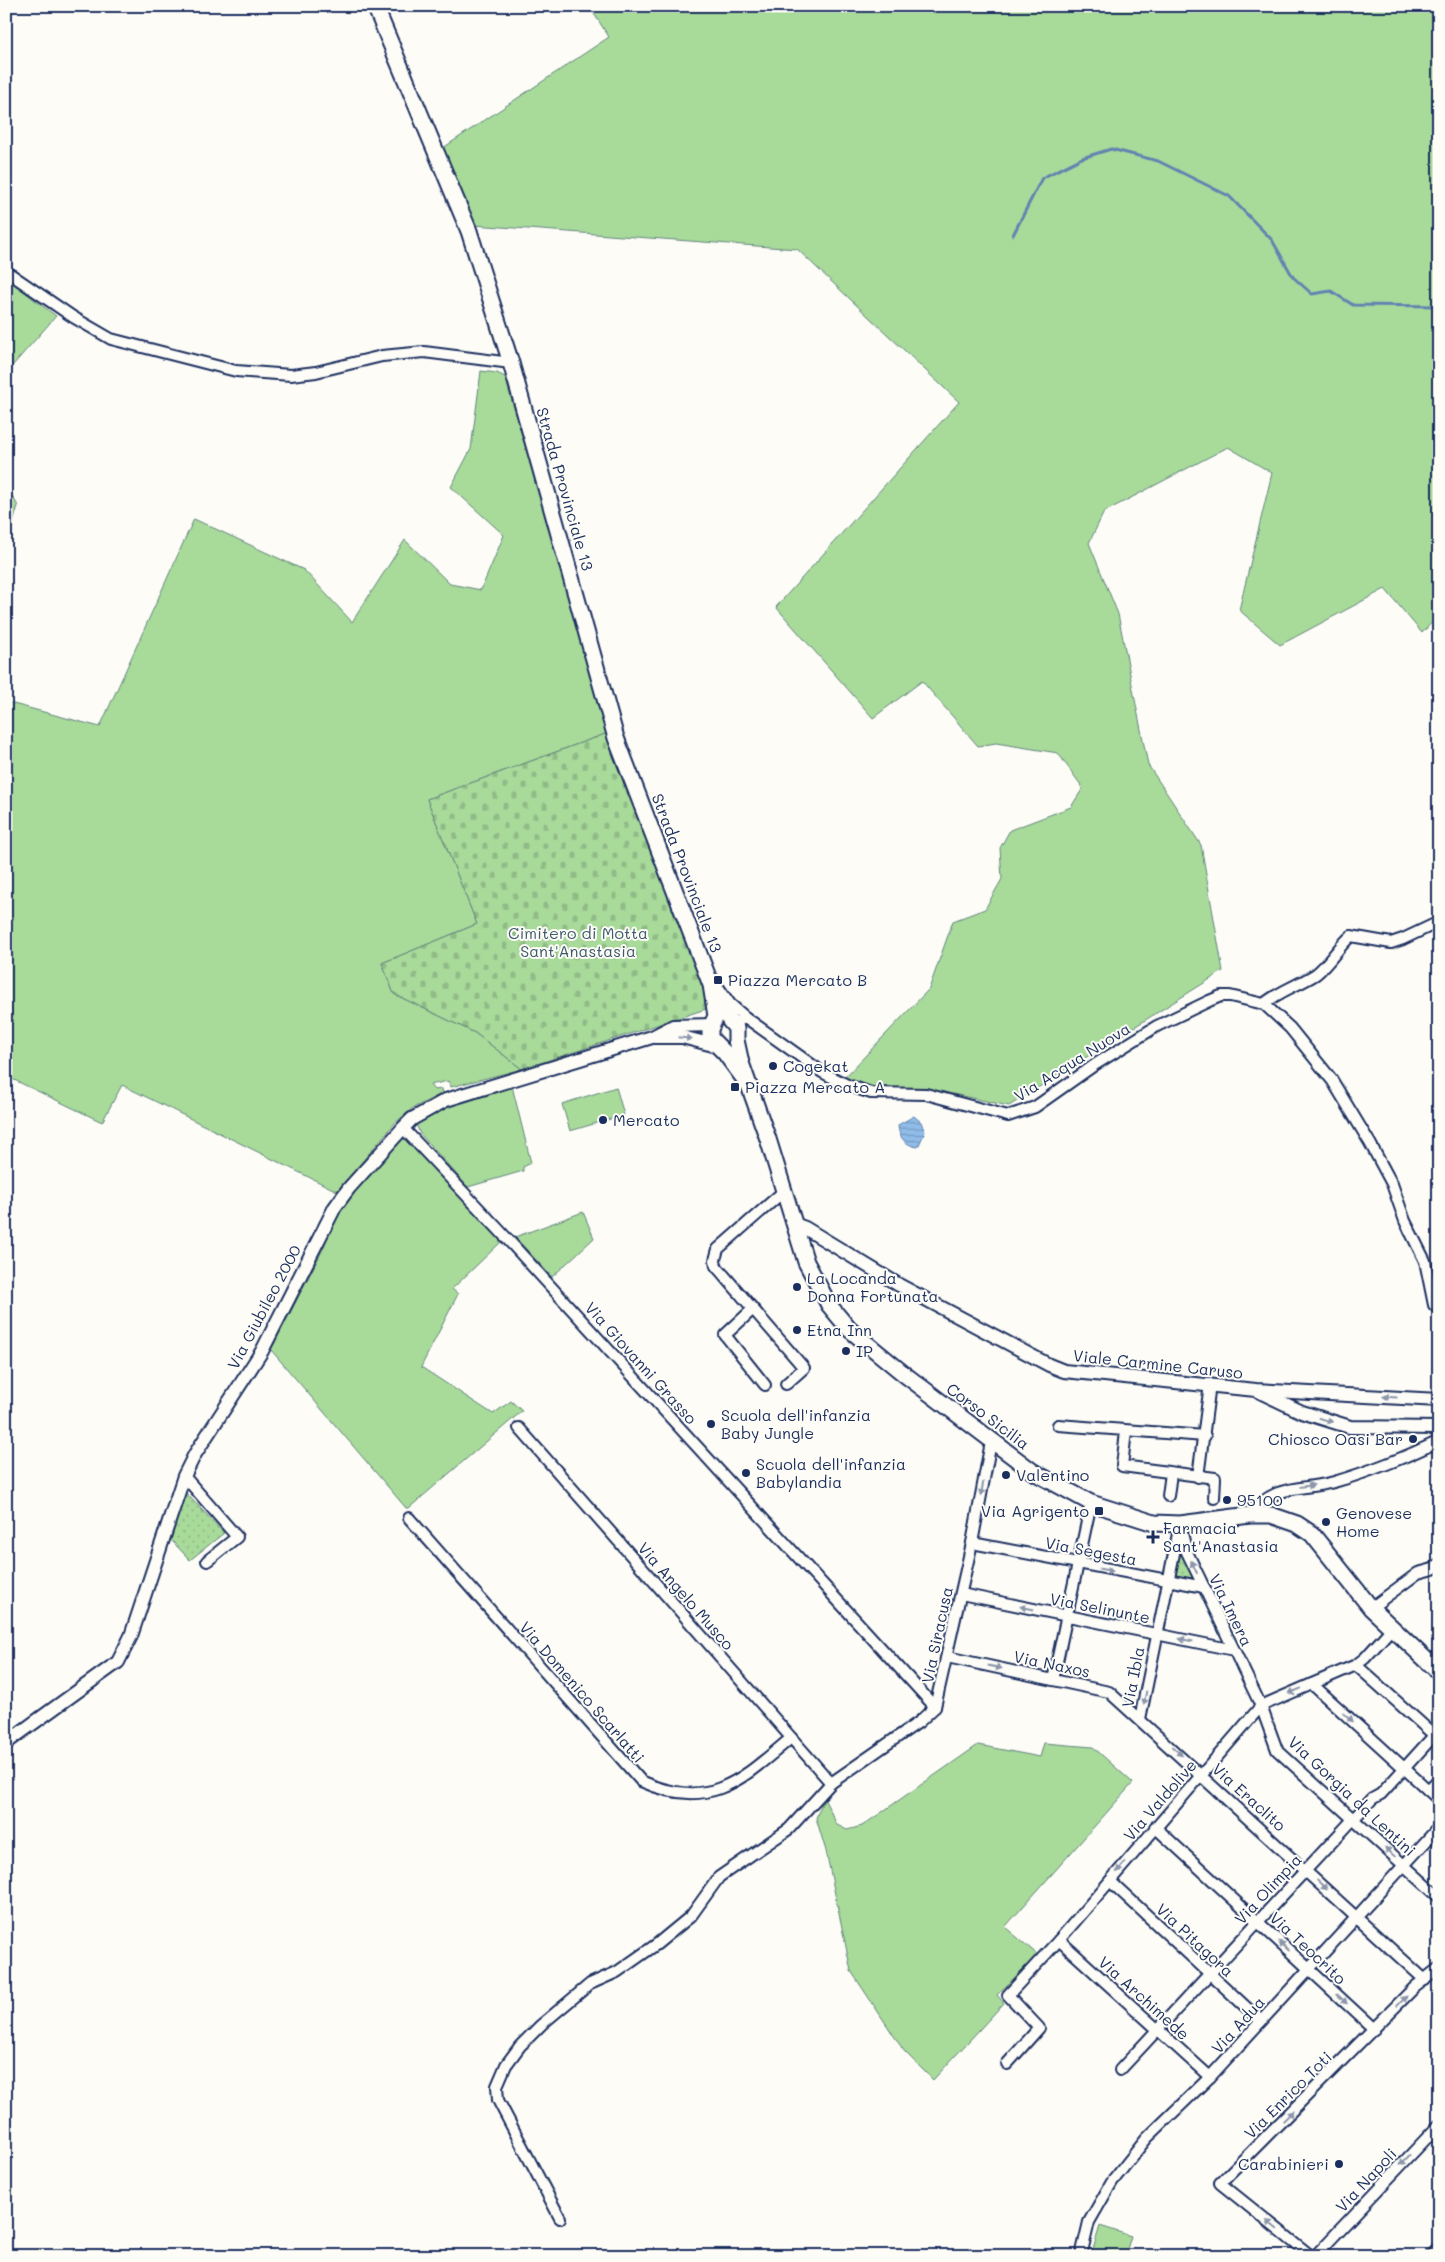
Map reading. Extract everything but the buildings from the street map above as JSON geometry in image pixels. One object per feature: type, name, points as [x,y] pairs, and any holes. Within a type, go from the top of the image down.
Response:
[{"type":"main road","name":"Strada Provinciale 13","points":[[375,6],[469,230],[511,364],[616,738],[711,985]]},
{"type":"main road","points":[[711,985],[736,1021],[738,1032],[736,1040],[748,1084],[794,1224]]},
{"type":"main road","points":[[711,985],[716,1006],[710,1038],[725,1053],[748,1084]]},
{"type":"main road","points":[[714,1024],[722,1020],[736,1021]]},
{"type":"main road","points":[[717,1046],[726,1047],[736,1040]]},
{"type":"main road","name":"Corso Sicilia","points":[[794,1224],[806,1262],[816,1285],[839,1319],[904,1374],[1032,1471],[1090,1503],[1154,1523],[1180,1524],[1250,1515],[1271,1516],[1286,1520],[1312,1534],[1371,1608],[1439,1672]]},
{"type":"street","points":[[6,271],[73,318],[111,339],[236,371],[291,375],[316,372],[382,356],[424,352],[511,364]]},
{"type":"street","points":[[1264,1004],[1316,973],[1335,954],[1340,945],[1352,936],[1391,943],[1403,940],[1439,922]]},
{"type":"street","name":"Via Acqua Nuova","points":[[703,964],[730,1004],[736,1021],[847,1085],[871,1093],[926,1094],[1008,1116],[1035,1108],[1096,1064],[1157,1026],[1215,998],[1230,996],[1264,1004],[1290,1028],[1332,1080],[1366,1136],[1392,1184],[1405,1221],[1426,1261],[1434,1305],[1439,1309]]},
{"type":"street","points":[[652,1037],[673,1026],[714,1024]]},
{"type":"street","points":[[652,1037],[682,1037],[717,1046]]},
{"type":"street","name":"Via Giubileo 2000","points":[[6,1743],[118,1662],[130,1636],[184,1476],[195,1454],[262,1351],[336,1207],[349,1188],[403,1128],[426,1110],[446,1100],[652,1037]]},
{"type":"street","name":"Via Giovanni Grasso","points":[[403,1128],[507,1238],[935,1707]]},
{"type":"street","points":[[784,1191],[718,1249],[715,1260],[716,1266],[752,1310],[804,1368],[786,1384]]},
{"type":"street","name":"Viale Carmine Caruso","points":[[794,1224],[805,1228],[899,1285],[1049,1365],[1064,1371],[1256,1390]]},
{"type":"street","points":[[752,1310],[725,1335],[765,1385]]},
{"type":"street","points":[[1198,1477],[1205,1436],[1210,1384]]},
{"type":"street","points":[[1256,1390],[1439,1400]]},
{"type":"street","points":[[1256,1390],[1302,1412],[1350,1427],[1439,1428]]},
{"type":"street","points":[[1300,1392],[1296,1398],[1302,1412]]},
{"type":"street","points":[[1058,1425],[1205,1436]]},
{"type":"street","name":"Via Angelo Musco","points":[[519,1428],[831,1783]]},
{"type":"street","points":[[1126,1430],[1122,1466],[1216,1478],[1214,1498]]},
{"type":"street","points":[[1250,1515],[1261,1501],[1280,1492],[1333,1482],[1439,1441]]},
{"type":"street","name":"Via Siracusa","points":[[560,2218],[498,2100],[497,2086],[506,2065],[520,2046],[554,2013],[590,1984],[617,1972],[657,1944],[691,1916],[719,1877],[789,1829],[831,1783],[919,1722],[935,1707],[972,1543],[992,1442]]},
{"type":"street","points":[[1168,1496],[1171,1473]]},
{"type":"street","points":[[184,1476],[236,1537],[207,1561]]},
{"type":"street","points":[[1053,1680],[1090,1503]]},
{"type":"street","name":"Via Domenico Scarlatti","points":[[409,1518],[641,1781],[670,1792],[681,1793],[706,1791],[728,1786],[745,1776],[791,1738]]},
{"type":"street","name":"Via Ibla","points":[[1140,1719],[1180,1524]]},
{"type":"street","name":"Via Imera","points":[[1180,1524],[1186,1550],[1261,1706]]},
{"type":"street","name":"Via Segesta","points":[[972,1543],[1204,1587]]},
{"type":"street","points":[[1371,1608],[1418,1572],[1433,1570],[1439,1564]]},
{"type":"street","name":"Via Selinunte","points":[[961,1594],[1234,1650]]},
{"type":"street","name":"Via Valdolive","points":[[1007,2064],[1039,2028],[1008,1995],[1059,1940],[1261,1706],[1356,1665],[1366,1658],[1392,1628]]},
{"type":"street","name":"Via Naxos","points":[[947,1657],[1109,1692],[1140,1719]]},
{"type":"street","points":[[1356,1665],[1436,1733]]},
{"type":"street","points":[[1312,1684],[1439,1800]]},
{"type":"street","name":"Via Gorgia da Lentini","points":[[1261,1706],[1277,1750],[1439,1897]]},
{"type":"street","name":"Via Eraclito","points":[[1140,1719],[1425,1980]]},
{"type":"street","name":"Via Olimpia","points":[[1120,2070],[1372,1799],[1381,1794],[1405,1769],[1436,1733]]},
{"type":"street","points":[[1428,1790],[1439,1779]]},
{"type":"street","name":"Via Teocrito","points":[[1155,1827],[1374,2029]]},
{"type":"street","name":"Via Adua","points":[[1081,2256],[1089,2222],[1112,2182],[1147,2138],[1210,2077],[1439,1827]]},
{"type":"street","name":"Via Pitagora","points":[[1110,1881],[1261,2021]]},
{"type":"street","name":"Via Archimede","points":[[1059,1940],[1157,2031],[1210,2077]]},
{"type":"street","name":"Via Enrico Toti","points":[[1310,2256],[1220,2183],[1415,1987],[1439,1968]]},
{"type":"street","name":"Via Napoli","points":[[1315,2256],[1439,2125]]},
{"type":"street","points":[[1431,2256],[1439,2248]]},
{"type":"green space","points":[[589,6],[1439,6],[1439,615],[1422,633],[1385,589],[1280,645],[1239,610],[1272,473],[1228,447],[1104,512],[1089,543],[1118,614],[1148,765],[1201,845],[1223,971],[1009,1106],[925,1088],[871,1087],[845,1077],[929,989],[953,921],[985,909],[1002,879],[1000,848],[1010,830],[1071,807],[1083,788],[1058,753],[996,743],[978,746],[922,681],[873,718],[776,607],[959,402],[797,249],[474,225],[443,148],[609,37]]},
{"type":"green space","points":[[6,278],[56,316],[6,373]]},
{"type":"green space","points":[[481,371],[497,373],[505,377],[608,733],[427,799],[477,924],[382,963],[394,994],[475,1033],[522,1069],[451,1087],[448,1081],[430,1085],[434,1090],[442,1089],[443,1093],[413,1108],[395,1123],[337,1191],[122,1085],[102,1122],[6,1076],[6,702],[100,727],[194,519],[304,570],[352,622],[405,540],[450,584],[481,590],[504,535],[451,487],[471,449]]},
{"type":"green space","points":[[6,485],[18,506],[6,546]]},
{"type":"green space","name":"Cimitero di Motta Sant'Anastasia","points":[[608,733],[712,1007],[522,1069],[475,1033],[394,994],[382,963],[477,924],[427,799]]},
{"type":"green space","points":[[512,1086],[531,1163],[523,1167],[523,1171],[468,1187],[420,1134],[416,1124],[418,1121],[447,1106]]},
{"type":"green space","points":[[616,1087],[624,1115],[570,1131],[562,1104]]},
{"type":"green space","points":[[401,1138],[412,1141],[498,1234],[502,1241],[452,1289],[458,1294],[421,1367],[493,1414],[511,1401],[522,1411],[409,1508],[406,1508],[271,1350],[323,1249],[334,1219],[347,1197]]},
{"type":"green space","points":[[583,1212],[594,1238],[552,1277],[515,1237]]},
{"type":"green space","points":[[185,1492],[224,1533],[190,1560],[171,1540]]},
{"type":"green space","points":[[1182,1555],[1193,1578],[1176,1576],[1179,1556]]},
{"type":"green space","points":[[1044,1743],[1093,1747],[1133,1783],[1005,1927],[1038,1955],[997,1995],[1004,2003],[933,2080],[904,2051],[851,1971],[826,1851],[816,1818],[824,1798],[837,1825],[847,1830],[862,1826],[978,1745],[1040,1757]]},
{"type":"green space","points":[[1100,2226],[1131,2236],[1125,2256],[1091,2256]]},
{"type":"water","points":[[914,1116],[921,1122],[925,1132],[918,1147],[906,1143],[898,1129],[898,1125]]},
{"type":"waterway","points":[[1013,235],[1042,178],[1082,158],[1111,149],[1158,161],[1229,196],[1272,240],[1293,277],[1312,294],[1331,291],[1353,305],[1439,306]]},
{"type":"place","name":"Piazza Mercato B","points":[[718,980]]},
{"type":"place","name":"Cogekat","points":[[773,1066]]},
{"type":"place","name":"Piazza Mercato A","points":[[735,1087]]},
{"type":"place","name":"Mercato","points":[[603,1120]]},
{"type":"place","name":"La Locanda Donna Fortunata","points":[[797,1287]]},
{"type":"place","name":"Etna Inn","points":[[797,1330]]},
{"type":"place","name":"IP","points":[[846,1351]]},
{"type":"place","name":"Scuola dell'infanzia Baby Jungle","points":[[711,1424]]},
{"type":"place","name":"Chiosco Oasi Bar","points":[[1413,1439]]},
{"type":"place","name":"Scuola dell'infanzia Babylandia","points":[[746,1473]]},
{"type":"place","name":"Valentino","points":[[1006,1475]]},
{"type":"place","name":"95100","points":[[1227,1500]]},
{"type":"place","name":"Via Agrigento","points":[[1099,1511]]},
{"type":"place","name":"Genovese Home","points":[[1326,1522]]},
{"type":"place","name":"Farmacia Sant'Anastasia","points":[[1153,1537]]},
{"type":"place","name":"Carabinieri","points":[[1339,2164]]}]
